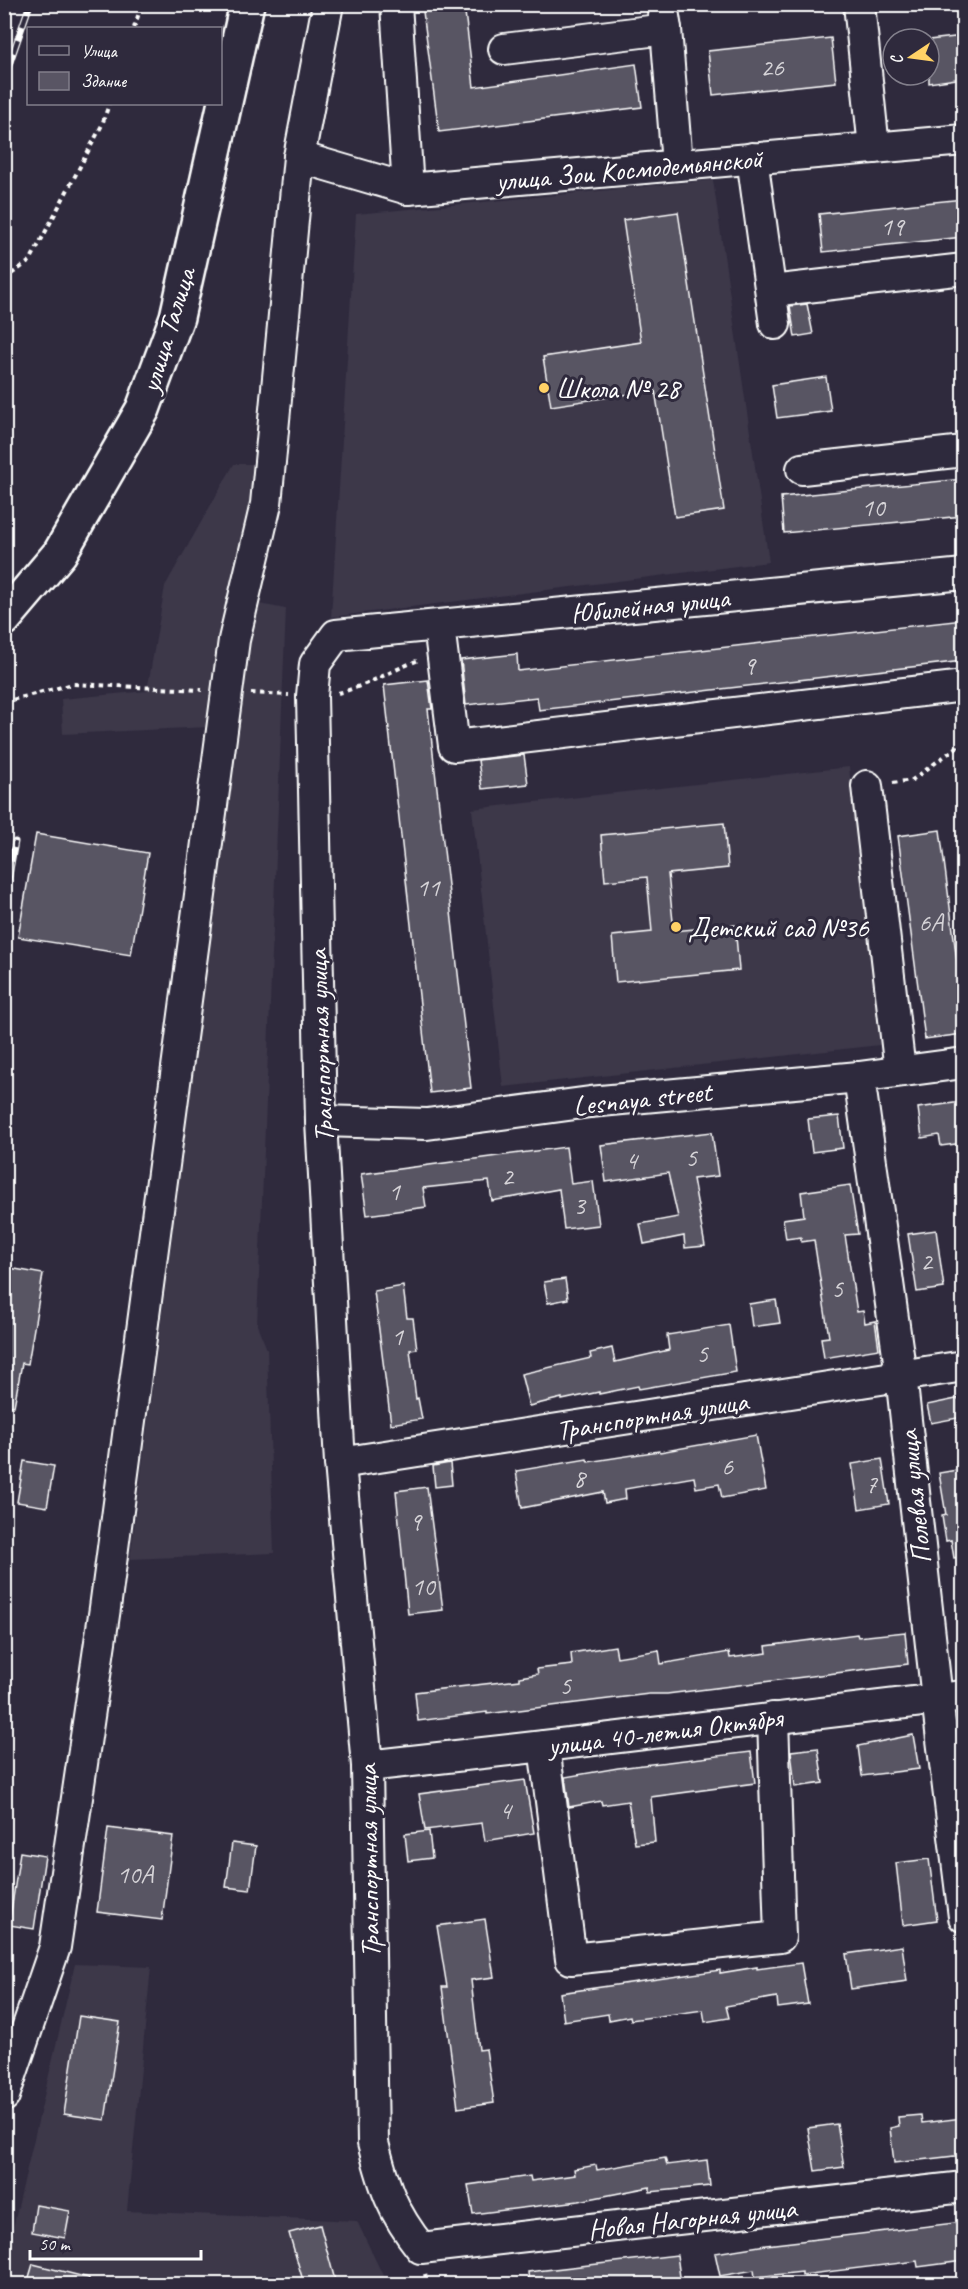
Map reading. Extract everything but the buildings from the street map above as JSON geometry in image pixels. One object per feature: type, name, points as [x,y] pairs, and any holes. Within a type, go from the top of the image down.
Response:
[{"type":"main road","name":"улица Талица","points":[[4,619],[60,553],[143,409],[177,317],[247,4]]},
{"type":"street","points":[[4,2096],[55,1947],[57,1935],[105,1608],[234,640],[266,504],[299,157],[328,4]]},
{"type":"street","points":[[396,4],[408,189]]},
{"type":"street","points":[[859,4],[874,148]]},
{"type":"street","points":[[504,49],[664,17],[677,164]]},
{"type":"street","name":"улица Зои Космодемьянской","points":[[299,157],[408,189],[963,140]]},
{"type":"street","points":[[752,158],[775,324]]},
{"type":"street","points":[[771,291],[963,269]]},
{"type":"street","points":[[802,470],[963,451]]},
{"type":"street","name":"Юбилейная улица","points":[[336,635],[963,574]]},
{"type":"street","points":[[438,626],[454,746],[963,686]]},
{"type":"street","name":"Транспортная улица","points":[[336,635],[315,664],[312,696],[321,1121],[340,1463],[367,1766],[373,2143],[385,2188],[402,2224],[421,2248]]},
{"type":"street","points":[[867,786],[900,1071]]},
{"type":"street","name":"Lesnaya street","points":[[321,1121],[427,1124],[590,1102],[859,1077],[963,1063]]},
{"type":"street","name":"Полевая улица","points":[[859,1077],[950,1697],[963,1917]]},
{"type":"street","name":"Транспортная улица","points":[[340,1463],[963,1366]]},
{"type":"street","name":"улица 40-летия Октября","points":[[367,1766],[950,1697]]},
{"type":"street","points":[[544,1746],[571,1959],[780,1937],[773,1718]]},
{"type":"street","name":"Новая Нагорная улица","points":[[421,2248],[963,2187]]},
{"type":"path","points":[[134,27],[142,4]]},
{"type":"path","points":[[4,279],[30,261],[102,125],[110,105]]},
{"type":"path","points":[[867,786],[912,780],[963,742]]},
{"type":"shaded area","name":"Школа № 28","points":[[713,180],[769,562],[331,617],[356,214]]},
{"type":"shaded area","points":[[234,464],[259,464],[209,727],[63,734],[61,699],[147,691],[165,586]]},
{"type":"shaded area","points":[[254,603],[286,609],[257,1325],[267,1349],[274,1553],[130,1559]]},
{"type":"shaded area","name":"Детский сад №36","points":[[849,767],[880,1045],[503,1087],[472,809]]},
{"type":"shaded area","points":[[75,1964],[151,1967],[127,2211],[357,2221],[387,2284],[5,2284],[5,2262]]},
{"type":"railway","points":[[4,79],[30,4]]},
{"type":"railway","points":[[4,903],[15,842]]},
{"type":"place","name":"Школа № 28","points":[[544,388]]},
{"type":"place","name":"Детский сад №36","points":[[676,927]]}]
